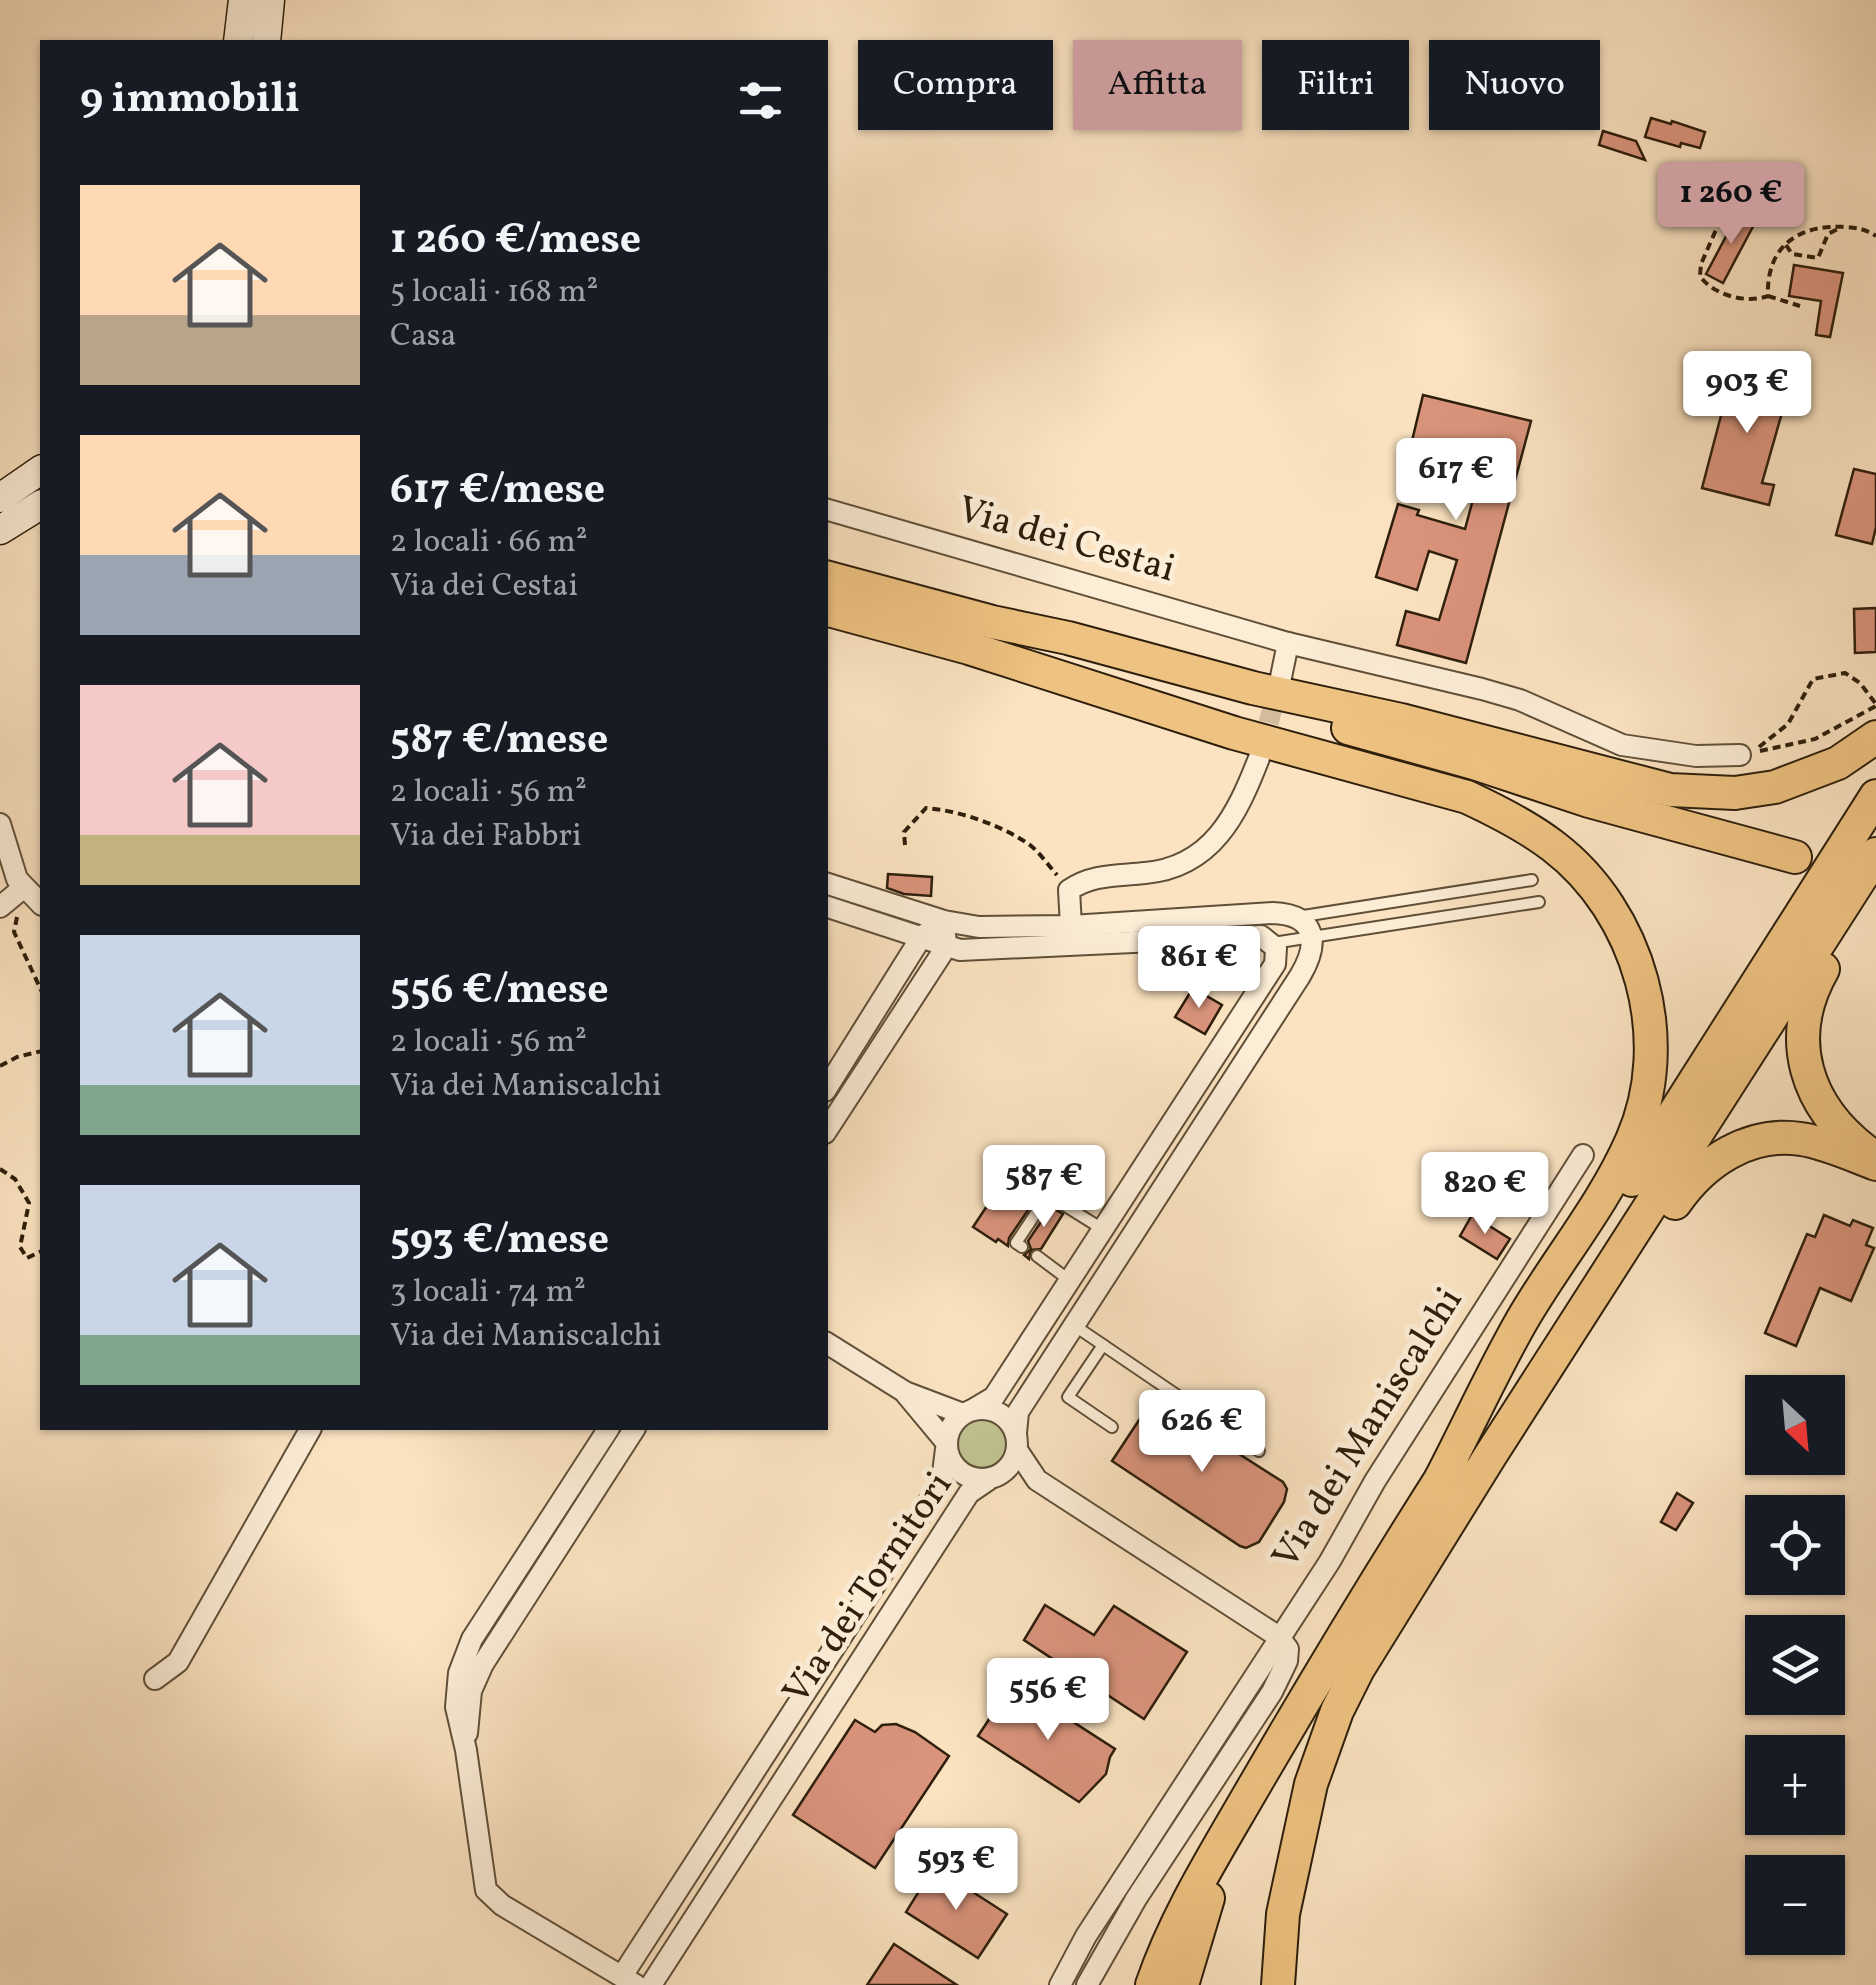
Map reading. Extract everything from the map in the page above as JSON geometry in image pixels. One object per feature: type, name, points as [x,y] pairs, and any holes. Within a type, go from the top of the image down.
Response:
[{"type":"highway","points":[[828,579],[1670,790],[1735,792],[1775,787],[1838,764],[1876,736]]},
{"type":"highway","points":[[828,610],[969,648],[1234,733],[1467,797],[1500,812],[1554,847],[1610,911],[1634,959],[1649,1010],[1651,1068],[1642,1112],[1618,1168],[1522,1321],[1441,1478]]},
{"type":"highway","points":[[992,622],[1066,648],[1795,857]]},
{"type":"highway","points":[[969,648],[1046,663],[1472,776],[1589,800]]},
{"type":"highway","points":[[1152,1985],[1164,1950],[1201,1877],[1385,1567],[1876,796]]},
{"type":"highway","points":[[1278,1985],[1283,1914],[1304,1814],[1338,1711],[1395,1609],[1876,854]]},
{"type":"highway","points":[[1876,886],[1815,984],[1803,1022],[1803,1047],[1821,1105],[1842,1134],[1876,1161]]},
{"type":"highway","points":[[1533,1390],[1650,1240],[1684,1189],[1720,1157],[1760,1141],[1798,1138],[1876,1161]]},
{"type":"highway","points":[[1182,1985],[1212,1886],[1256,1784]]},
{"type":"highway","points":[[1289,1985],[1304,1814]]},
{"type":"main road","points":[[238,40],[243,0]]},
{"type":"main road","points":[[266,40],[270,0]]},
{"type":"main road","points":[[0,498],[40,471]]},
{"type":"main road","points":[[0,530],[40,505]]},
{"type":"street","name":"Via dei Cestai","points":[[828,510],[1288,643],[1520,700],[1622,745],[1696,756],[1740,755]]},
{"type":"street","points":[[1280,682],[1288,643]]},
{"type":"street","points":[[1071,926],[1070,890],[1085,879],[1174,869],[1193,859],[1225,826],[1244,797],[1259,758]]},
{"type":"street","points":[[0,824],[12,868],[33,887],[0,907]]},
{"type":"street","points":[[828,884],[944,921],[979,927],[1071,926],[1273,913],[1296,917],[1308,926],[1312,937],[1310,958],[1300,976],[1018,1412],[1014,1460],[994,1478]]},
{"type":"street","points":[[828,907],[946,946],[973,951],[1261,936],[1273,943],[1277,955],[1275,964],[994,1398],[951,1426],[946,1445]]},
{"type":"street","points":[[828,1086],[922,936],[944,921]]},
{"type":"street","points":[[828,1128],[946,946],[944,921]]},
{"type":"street","name":"Via dei Maniscalchi","points":[[1060,1985],[1118,1887],[1330,1561],[1375,1481],[1582,1155]]},
{"type":"street","points":[[1133,1185],[1156,1200]]},
{"type":"street","points":[[828,1344],[905,1392],[968,1412],[994,1411],[1004,1416],[1037,1480],[1286,1644],[1289,1655],[1272,1692],[1136,1899],[1087,1985]]},
{"type":"street","points":[[905,1392],[946,1445],[950,1460],[966,1476],[1037,1480]]},
{"type":"street","points":[[156,1680],[178,1662],[311,1430]]},
{"type":"street","points":[[608,1430],[464,1656],[455,1691],[484,1885],[502,1905],[629,1981]]},
{"type":"street","points":[[466,1750],[476,1678],[634,1430]]},
{"type":"street","name":"Via dei Tornitori","points":[[629,1981],[786,1723],[942,1481],[946,1445]]},
{"type":"street","name":"Via dei Tornitori","points":[[651,1985],[969,1493],[994,1478]]},
{"type":"street","name":"Via dei Tornitori","points":[[786,1723],[809,1740]]},
{"type":"street","points":[[1118,1887],[1136,1899]]},
{"type":"lane","points":[[1296,917],[1532,880]]},
{"type":"lane","points":[[1273,943],[1539,902]]},
{"type":"lane","points":[[1022,1248],[1016,1243],[1048,1195],[1104,1230]]},
{"type":"lane","points":[[1036,1256],[1070,1281]]},
{"type":"lane","points":[[1075,1326],[1258,1451]]},
{"type":"lane","points":[[1103,1345],[1068,1397],[1112,1427]]},
{"type":"path","points":[[1726,208],[1701,264],[1700,276],[1707,286],[1726,295],[1760,299],[1768,296],[1800,306]]},
{"type":"path","points":[[1768,296],[1773,262],[1786,245],[1810,228],[1842,227],[1869,231],[1876,236]]},
{"type":"path","points":[[1786,245],[1792,254],[1818,258],[1828,234],[1842,227]]},
{"type":"path","points":[[1845,673],[1860,682],[1876,705],[1815,738],[1751,753],[1788,724],[1812,679],[1845,673]]},
{"type":"path","points":[[905,845],[904,832],[926,808],[947,810],[1033,847],[1070,890]]},
{"type":"path","points":[[33,887],[14,932],[40,988]]},
{"type":"path","points":[[0,1066],[40,1052]]},
{"type":"path","points":[[0,1169],[16,1179],[30,1203],[20,1246],[28,1258],[40,1252]]},
{"type":"green space","points":[[982,1418],[999,1426],[1007,1443],[999,1460],[982,1468],[965,1460],[957,1443],[965,1426]]},
{"type":"building","points":[[1651,118],[1705,132],[1700,148],[1645,137]]},
{"type":"building","points":[[1603,131],[1636,141],[1645,160],[1599,145]]},
{"type":"building","points":[[1740,210],[1757,219],[1723,283],[1706,274]]},
{"type":"building","points":[[1794,265],[1843,273],[1830,337],[1816,335],[1821,301],[1789,296]]},
{"type":"building","points":[[1734,366],[1791,381],[1762,483],[1774,485],[1769,505],[1702,488]]},
{"type":"building","points":[[1423,395],[1531,421],[1466,663],[1397,645],[1406,611],[1439,620],[1457,560],[1429,551],[1417,590],[1376,577],[1398,504],[1419,510],[1417,515],[1465,529],[1483,462],[1411,445]]},
{"type":"building","points":[[1854,469],[1876,474],[1876,527],[1872,544],[1836,535]]},
{"type":"building","points":[[1876,608],[1876,652],[1855,653],[1854,609]]},
{"type":"building","points":[[888,874],[932,877],[931,896],[887,888]]},
{"type":"building","points":[[1193,988],[1222,1005],[1205,1034],[1175,1017]]},
{"type":"building","points":[[1054,1152],[1090,1175],[1075,1199],[1052,1187],[1043,1188],[1009,1238],[1008,1246],[973,1227],[1007,1176],[1027,1190]]},
{"type":"building","points":[[1051,1207],[1063,1214],[1041,1249],[1031,1250],[1029,1259],[1024,1255],[1031,1249],[1028,1241]]},
{"type":"building","points":[[1472,1215],[1510,1239],[1497,1259],[1460,1236]]},
{"type":"building","points":[[1824,1215],[1850,1226],[1853,1220],[1873,1228],[1866,1245],[1874,1248],[1851,1301],[1820,1288],[1796,1346],[1765,1333],[1807,1234],[1815,1237]]},
{"type":"building","points":[[1153,1399],[1283,1482],[1287,1489],[1284,1502],[1259,1542],[1246,1548],[1240,1546],[1112,1461]]},
{"type":"building","points":[[1677,1493],[1693,1503],[1676,1530],[1661,1522]]},
{"type":"building","points":[[1045,1605],[1094,1635],[1114,1606],[1187,1652],[1144,1719],[1024,1640]]},
{"type":"building","points":[[1013,1683],[1115,1749],[1106,1774],[1079,1802],[978,1736]]},
{"type":"building","points":[[855,1720],[875,1732],[882,1725],[896,1724],[949,1756],[875,1868],[793,1815]]},
{"type":"building","points":[[934,1867],[1007,1914],[978,1958],[906,1912]]},
{"type":"building","points":[[894,1944],[957,1985],[867,1985]]},
{"type":"tunnel","points":[[1261,752],[1279,683]]}]
